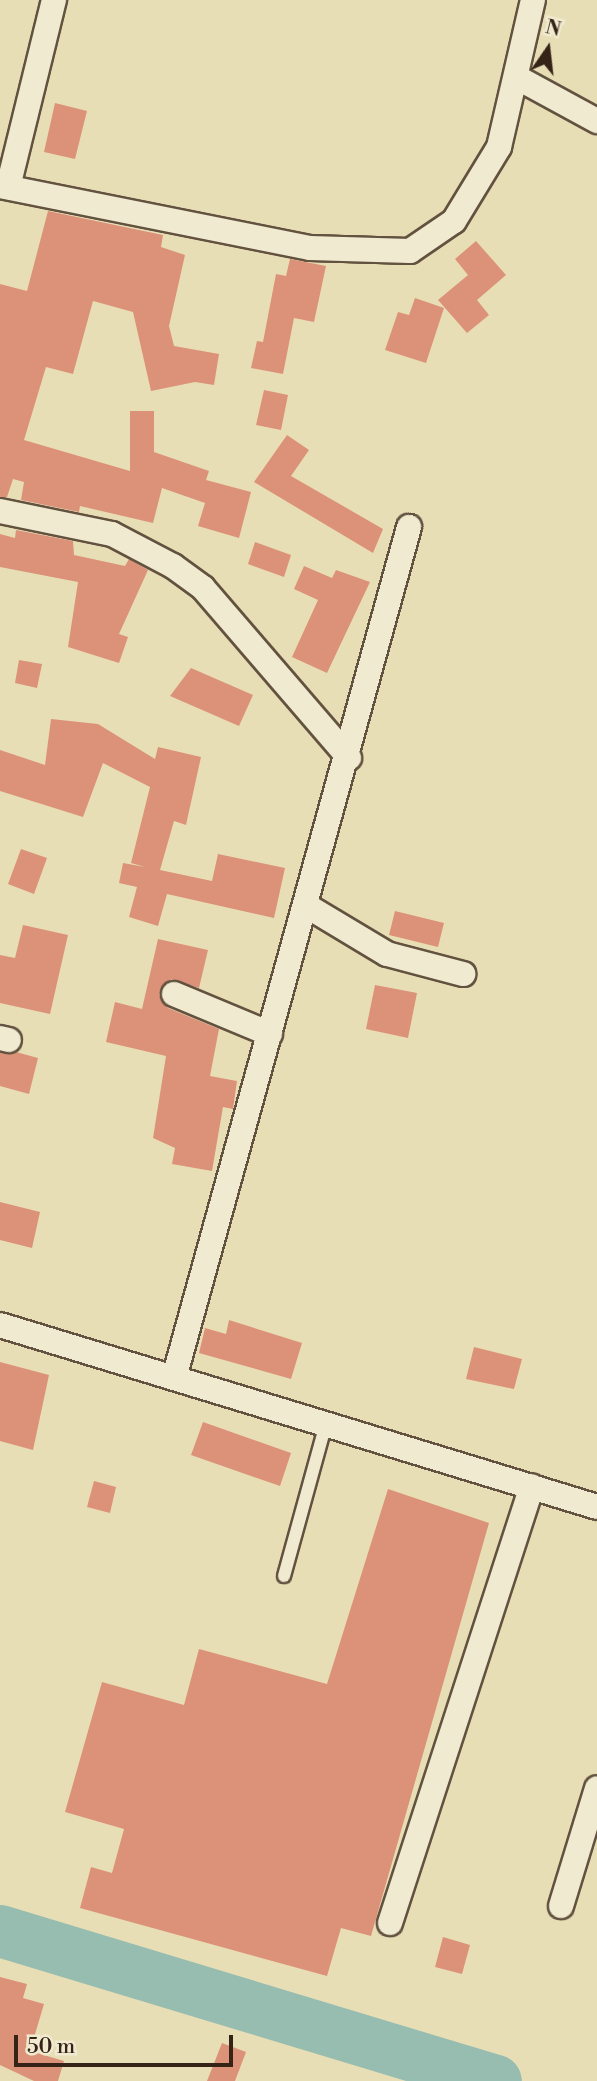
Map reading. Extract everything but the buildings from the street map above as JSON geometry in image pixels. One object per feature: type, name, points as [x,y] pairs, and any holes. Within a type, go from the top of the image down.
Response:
[{"type":"street","points":[[54,0],[4,187],[310,247],[410,251],[454,221],[468,204],[507,129],[533,0]]},
{"type":"street","points":[[518,78],[597,121]]},
{"type":"street","points":[[0,510],[112,534],[173,566],[203,588],[349,758]]},
{"type":"street","points":[[174,1378],[349,758],[409,527]]},
{"type":"street","points":[[307,906],[387,954],[463,974]]},
{"type":"street","points":[[174,994],[270,1034]]},
{"type":"street","points":[[0,1325],[597,1507]]},
{"type":"street","points":[[390,1923],[532,1487]]},
{"type":"street","points":[[561,1906],[597,1788]]},
{"type":"lane","points":[[284,1576],[326,1424]]},
{"type":"waterway","points":[[0,1931],[496,2081]]}]
